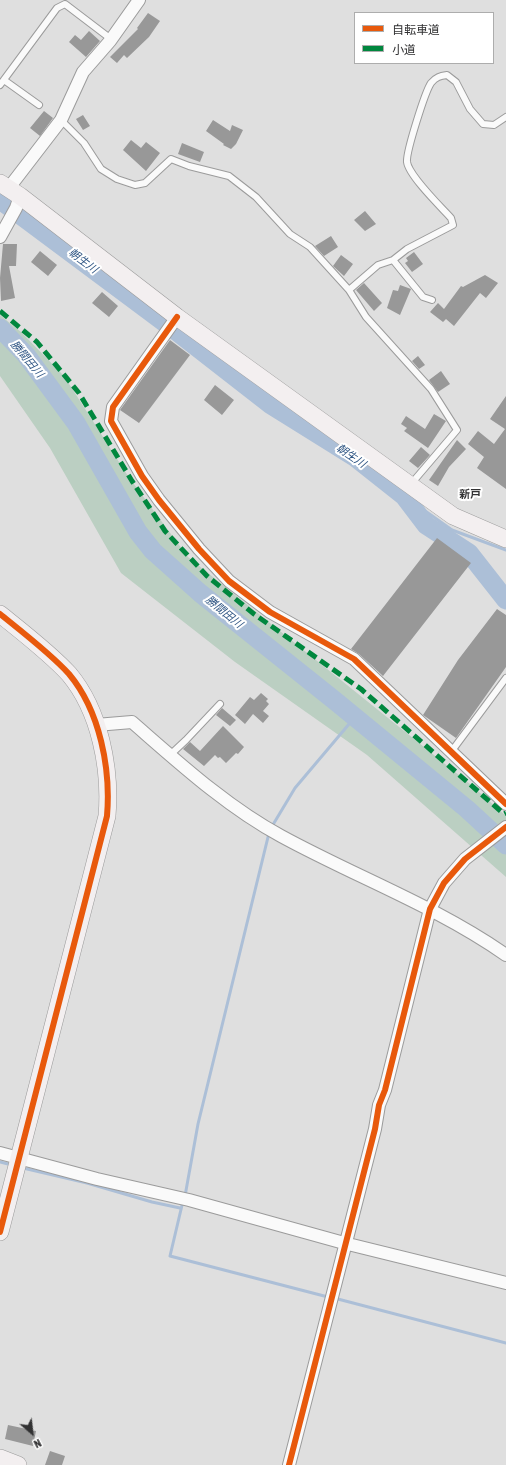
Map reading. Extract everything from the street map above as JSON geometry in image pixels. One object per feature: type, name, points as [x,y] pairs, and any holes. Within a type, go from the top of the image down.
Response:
[{"type":"street","points":[[0,226],[11,194],[61,120],[83,72],[111,39],[139,0]]},
{"type":"street","points":[[0,237],[11,194]]},
{"type":"street","points":[[11,194],[177,317],[453,516],[506,539]]},
{"type":"street","points":[[177,317],[113,407],[112,421],[142,476],[159,500],[199,549],[229,580],[270,612],[354,659],[506,804]]},
{"type":"street","points":[[0,614],[68,674],[82,693],[96,725],[105,760],[109,792],[107,816],[0,1232]]},
{"type":"street","points":[[96,725],[132,722],[170,755],[241,810],[280,836],[430,909],[506,955]]},
{"type":"street","points":[[289,1465],[344,1243],[430,909],[444,883],[471,854],[506,827]]},
{"type":"street","points":[[0,1153],[18,1164],[97,1179],[189,1200],[344,1243],[506,1283]]},
{"type":"street","points":[[0,1458],[18,1465]]},
{"type":"lane","points":[[39,105],[2,83],[57,8],[65,4],[111,39]]},
{"type":"lane","points":[[349,290],[378,264],[393,260],[407,250],[453,224],[451,218],[414,176],[407,163],[409,144],[431,84],[439,76],[447,75],[456,82],[470,109],[483,124],[494,125],[506,117]]},
{"type":"lane","points":[[61,120],[84,143],[101,169],[116,179],[136,185],[145,183],[171,159],[189,166],[229,176],[256,197],[290,234],[310,247],[349,290],[366,317],[431,389],[457,430],[410,485]]},
{"type":"lane","points":[[393,260],[423,297],[432,300]]},
{"type":"lane","points":[[451,752],[506,678]]},
{"type":"lane","points":[[170,755],[220,704]]},
{"type":"green space","points":[[0,315],[21,332],[64,376],[128,476],[188,557],[470,784],[506,816],[506,877],[367,755],[235,662],[121,573],[50,448],[0,376]]},
{"type":"building","points":[[148,13],[160,21],[149,37],[127,58],[124,55],[117,63],[110,57],[138,29],[137,28]]},
{"type":"building","points":[[89,31],[100,41],[86,57],[69,42],[75,35],[81,40]]},
{"type":"building","points":[[44,111],[53,118],[40,136],[30,128]]},
{"type":"building","points":[[83,115],[90,126],[83,130],[76,119]]},
{"type":"building","points":[[213,120],[230,131],[232,125],[243,130],[236,144],[231,149],[223,145],[224,144],[206,131]]},
{"type":"building","points":[[131,140],[141,148],[146,142],[160,153],[146,171],[123,150]]},
{"type":"building","points":[[182,143],[204,152],[200,162],[178,154]]},
{"type":"building","points":[[365,211],[376,224],[365,231],[354,220]]},
{"type":"building","points":[[331,236],[338,247],[324,256],[315,246]]},
{"type":"building","points":[[3,244],[17,244],[16,266],[9,266],[15,298],[1,301],[0,278]]},
{"type":"building","points":[[40,251],[57,265],[48,276],[31,262]]},
{"type":"building","points":[[414,252],[423,264],[412,272],[405,263],[408,261],[406,258]]},
{"type":"building","points":[[341,255],[353,264],[344,276],[333,266]]},
{"type":"building","points":[[485,275],[498,283],[486,298],[480,293],[454,326],[446,319],[443,322],[430,312],[438,303],[444,309],[461,286],[463,287]]},
{"type":"building","points":[[364,283],[382,303],[374,311],[356,290]]},
{"type":"building","points":[[400,285],[411,289],[400,315],[387,308],[393,290],[398,291]]},
{"type":"building","points":[[102,292],[118,306],[109,317],[92,303]]},
{"type":"building","points":[[170,340],[190,355],[139,423],[120,410]]},
{"type":"building","points":[[418,356],[425,365],[419,369],[412,361]]},
{"type":"building","points":[[441,371],[450,384],[438,392],[429,380]]},
{"type":"building","points":[[215,385],[234,400],[222,415],[204,400]]},
{"type":"building","points":[[506,396],[506,489],[477,468],[484,457],[468,444],[478,431],[494,444],[505,429],[490,419]]},
{"type":"building","points":[[434,414],[446,421],[428,448],[404,431],[407,428],[401,424],[406,416],[425,429]]},
{"type":"building","points":[[457,440],[466,449],[449,467],[438,486],[429,480]]},
{"type":"building","points":[[421,447],[430,455],[418,468],[409,461]]},
{"type":"building","points":[[437,538],[471,563],[383,676],[359,654],[351,649]]},
{"type":"building","points":[[497,609],[506,615],[506,667],[456,738],[423,715],[458,660]]},
{"type":"building","points":[[261,693],[268,699],[266,701],[269,704],[263,711],[269,716],[263,723],[253,714],[245,724],[235,715],[250,697],[254,700]]},
{"type":"building","points":[[222,708],[236,720],[230,726],[216,715]]},
{"type":"building","points":[[223,726],[244,747],[238,754],[236,753],[226,763],[220,757],[218,758],[215,755],[204,766],[183,749],[190,742],[200,751]]},
{"type":"building","points":[[8,1425],[36,1431],[33,1446],[5,1439]]},
{"type":"building","points":[[50,1451],[65,1456],[62,1465],[45,1465]]},
{"type":"waterway","name":"朝生川","points":[[0,200],[165,323]]},
{"type":"waterway","name":"勝間田川","points":[[0,328],[26,355],[76,423],[138,532],[153,551],[200,593],[467,809],[506,845]]},
{"type":"waterway","name":"朝生川","points":[[176,331],[271,405],[356,458],[404,496],[426,525],[469,553],[506,600]]},
{"type":"waterway","points":[[404,496],[452,530],[506,550]]},
{"type":"waterway","points":[[271,828],[295,788],[355,717]]},
{"type":"waterway","points":[[185,1196],[198,1124],[269,833]]},
{"type":"waterway","points":[[0,1162],[12,1165]]},
{"type":"waterway","points":[[23,1168],[87,1183],[152,1202],[180,1208]]},
{"type":"waterway","points":[[183,1201],[170,1256],[328,1297]]},
{"type":"waterway","points":[[334,1298],[506,1343]]},
{"type":"marked path","points":[[0,311],[37,342],[79,393],[132,481],[165,531],[207,576],[254,614],[361,689],[504,814],[506,813]]},
{"type":"cycle path","points":[[177,317],[113,407],[111,421],[142,476],[159,500],[199,549],[229,581],[270,612],[354,659],[506,804]]},
{"type":"cycle path","points":[[0,614],[54,659],[69,674],[80,689],[89,705],[101,741],[105,760],[108,798],[107,816],[0,1232]]},
{"type":"cycle path","points":[[289,1465],[375,1129],[379,1105],[385,1090],[430,909],[444,883],[465,859],[506,827]]},
{"type":"district","name":"新戸","points":[[470,495]]}]
